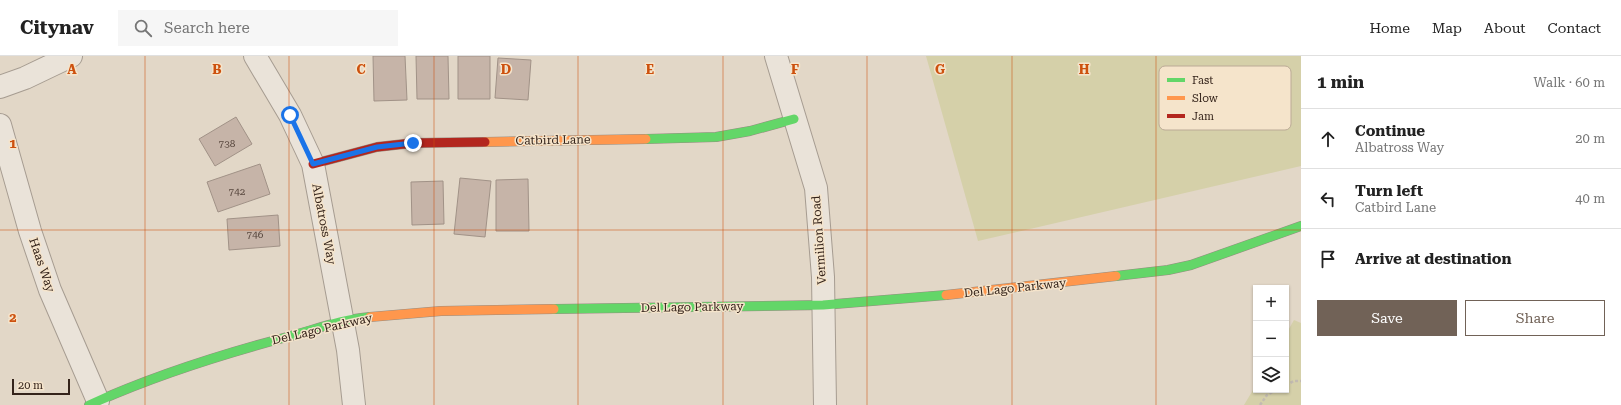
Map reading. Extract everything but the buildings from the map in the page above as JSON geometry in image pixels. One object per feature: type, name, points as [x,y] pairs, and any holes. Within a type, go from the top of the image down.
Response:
[{"type":"street","points":[[0,87],[26,78],[71,56]]},
{"type":"street","name":"Albatross Way","points":[[255,56],[290,115],[313,164],[343,323],[353,383],[354,405]]},
{"type":"street","name":"Vermilion Road","points":[[776,56],[816,188],[819,217],[823,305],[825,405]]},
{"type":"street","name":"Catbird Lane","points":[[313,164],[377,147],[413,143],[705,138],[730,136],[759,130],[794,119]]},
{"type":"street","name":"Haas Way","points":[[0,125],[30,231],[50,290],[93,403]]},
{"type":"street","name":"Del Lago Parkway","points":[[93,403],[131,386],[213,357],[367,317],[441,311],[823,305],[961,294],[1168,270],[1192,265],[1301,226]]},
{"type":"path","points":[[1289,383],[1294,380],[1301,381]]},
{"type":"path","points":[[1260,405],[1267,395],[1271,393]]},
{"type":"shaded area","points":[[926,56],[1301,56],[1301,166],[978,241]]},
{"type":"shaded area","points":[[1294,320],[1301,323],[1301,405],[1244,405],[1253,390],[1253,393],[1289,393],[1289,329]]},
{"type":"traffic: fast","points":[[646,139],[716,137],[750,131],[794,119]]},
{"type":"traffic: fast","points":[[1116,276],[1168,270],[1191,265],[1301,226]]},
{"type":"traffic: fast","points":[[554,309],[823,305],[946,295]]},
{"type":"traffic: fast","points":[[89,405],[162,375],[211,359],[339,322],[370,317]]},
{"type":"traffic: slow","points":[[485,142],[646,139]]},
{"type":"traffic: slow","points":[[946,295],[1116,276]]},
{"type":"traffic: slow","points":[[370,317],[441,311],[554,309]]},
{"type":"traffic: jam","points":[[313,164],[377,147],[413,143],[485,142]]},
{"type":"route","points":[[290,115],[313,164],[342,155],[377,147],[413,143]]}]
